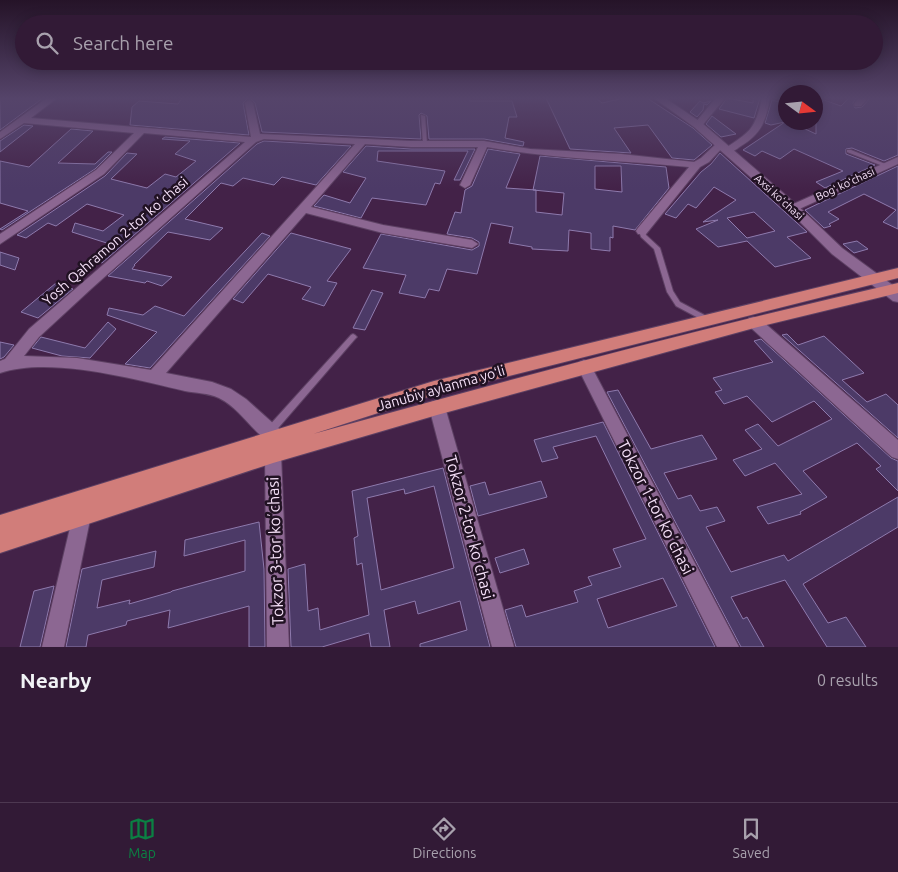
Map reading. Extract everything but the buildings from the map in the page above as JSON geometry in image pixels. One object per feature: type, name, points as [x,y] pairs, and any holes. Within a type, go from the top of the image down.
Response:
[{"type":"highway","name":"Janubiy aylanma yoʻli","points":[[0,525],[273,441],[434,388],[898,273]]},
{"type":"highway","name":"Janubiy aylanma yoʻli","points":[[0,543],[82,516],[273,441],[437,406],[754,322],[895,292]]},
{"type":"street","points":[[0,136],[11,128]]},
{"type":"street","points":[[120,128],[254,139],[273,136],[425,144],[484,144],[530,152],[621,157],[696,165]]},
{"type":"street","points":[[252,128],[254,139]]},
{"type":"street","name":"Axsi koʻchasi","points":[[702,128],[792,208],[837,251],[895,292]]},
{"type":"street","points":[[642,231],[696,165],[724,148],[754,134],[758,128]]},
{"type":"street","points":[[0,240],[100,172],[142,130]]},
{"type":"street","name":"Yosh Qahramon 2-tor koʼchasi","points":[[5,365],[34,333],[254,139]]},
{"type":"street","points":[[154,377],[363,141]]},
{"type":"street","points":[[465,186],[484,144]]},
{"type":"street","name":"Bogʻ koʻchasi","points":[[792,208],[898,160]]},
{"type":"street","points":[[303,209],[383,229],[472,244]]},
{"type":"street","points":[[754,322],[898,451]]},
{"type":"street","points":[[5,365],[26,361],[63,363],[154,377],[224,393],[252,413],[273,441]]},
{"type":"street","name":"Tokzor 1-tor koʼchasi","points":[[584,366],[728,647]]},
{"type":"street","name":"Tokzor 2-tor koʼchasi","points":[[437,406],[503,647]]},
{"type":"street","name":"Tokzor 3-tor koʼchasi","points":[[273,441],[278,647]]},
{"type":"street","points":[[53,647],[82,516]]},
{"type":"lane","points":[[424,128],[425,144]]},
{"type":"lane","points":[[849,151],[885,165]]},
{"type":"lane","points":[[642,231],[644,236],[657,248],[670,292],[678,304],[708,320]]},
{"type":"lane","points":[[273,441],[353,337]]}]
